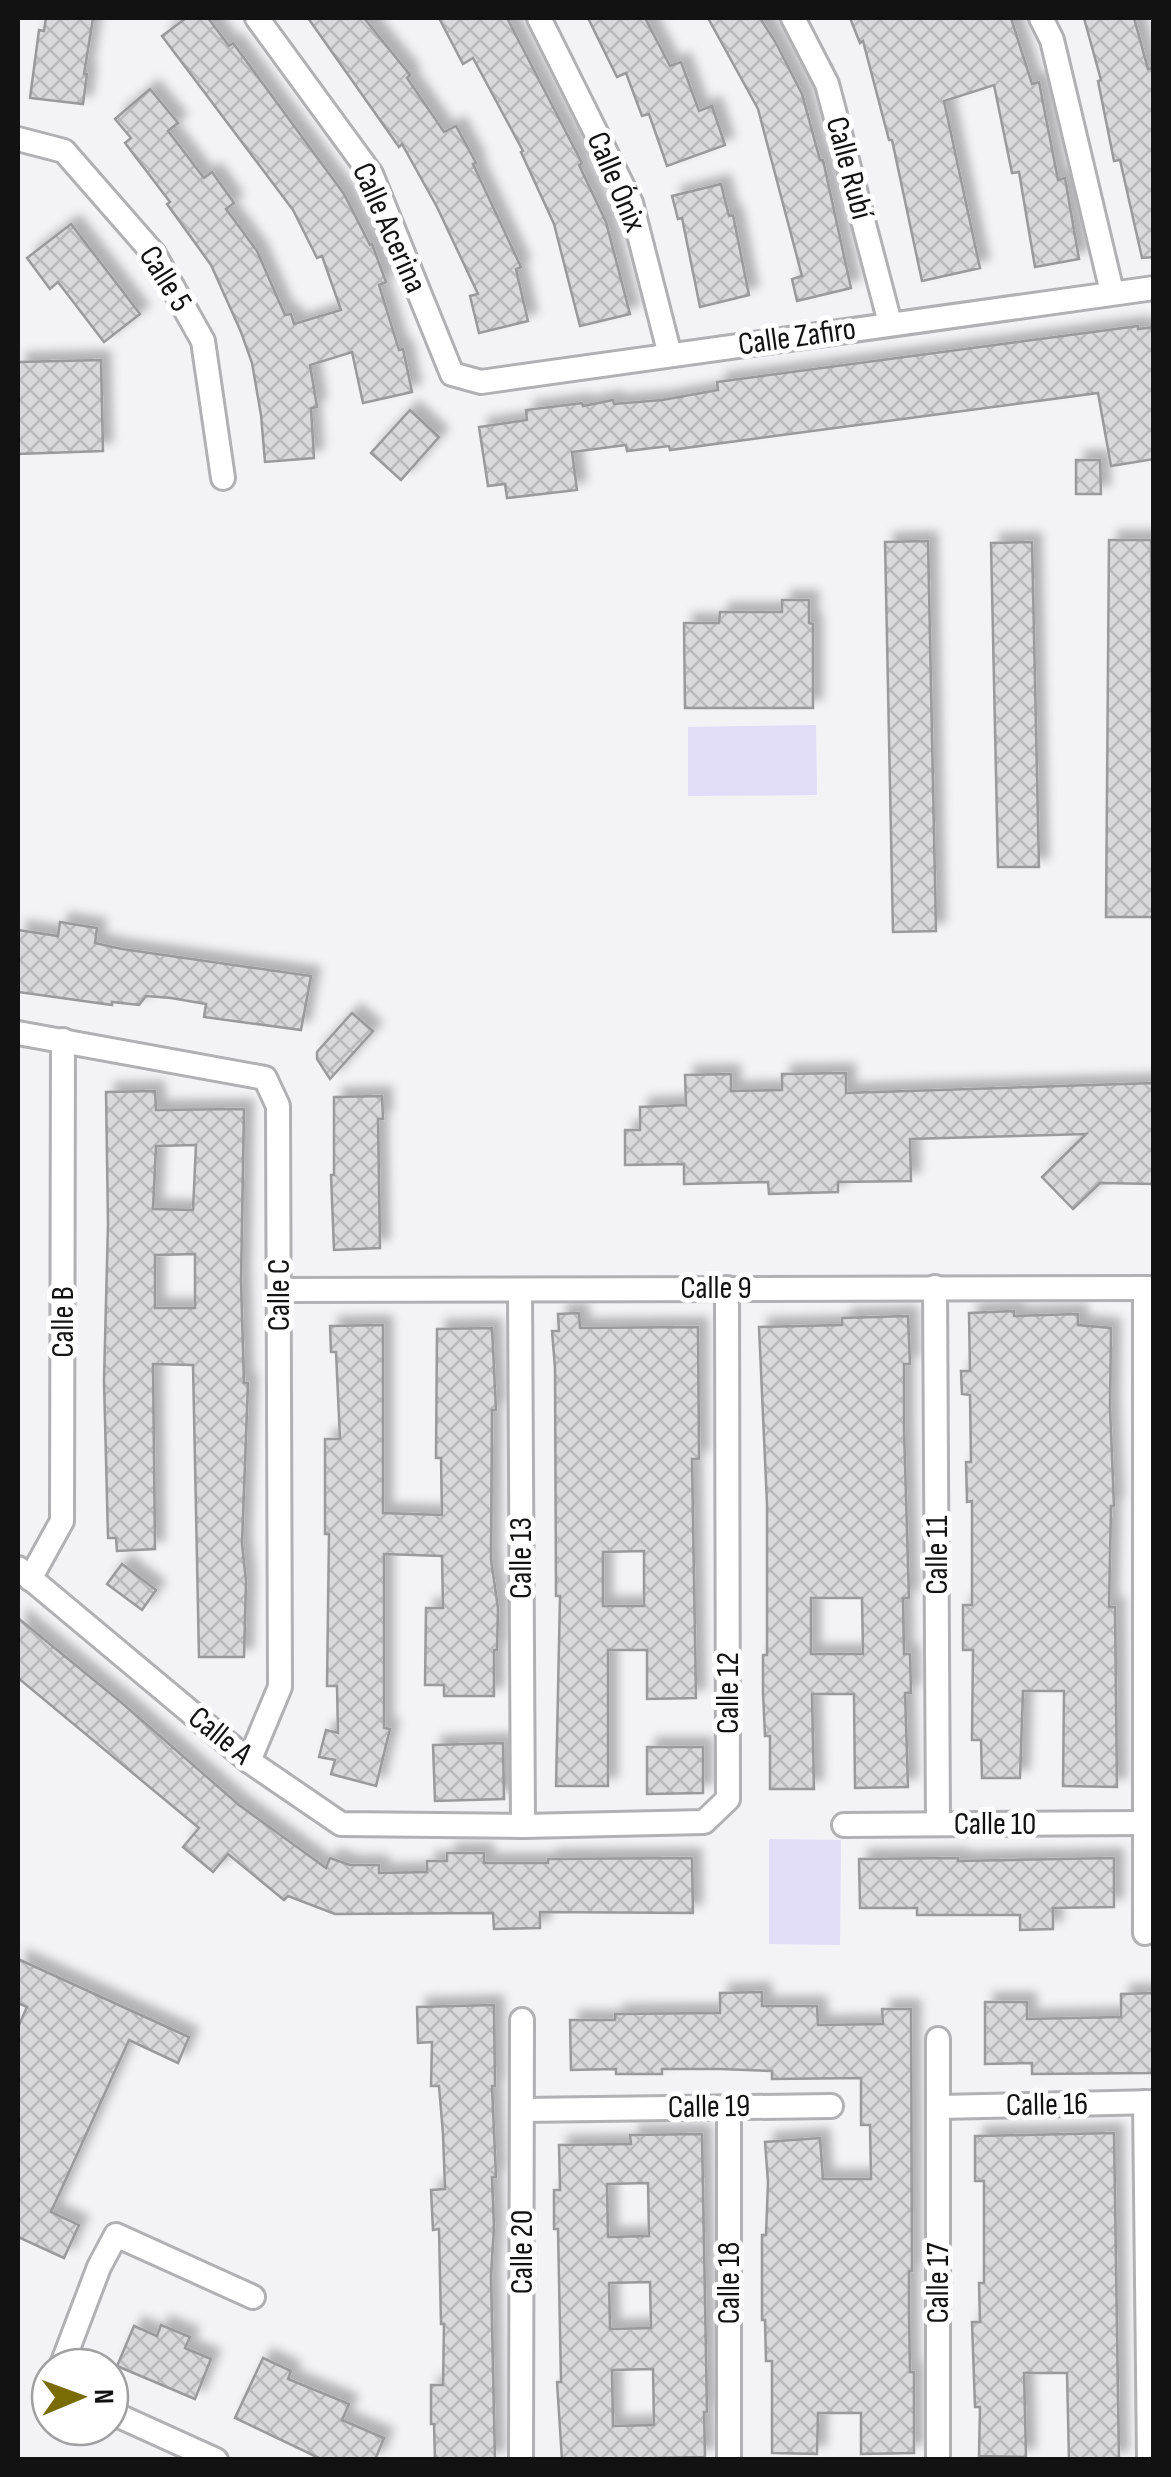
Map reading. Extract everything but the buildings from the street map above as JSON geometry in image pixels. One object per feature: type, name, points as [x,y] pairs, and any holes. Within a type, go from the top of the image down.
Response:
[{"type":"street","name":"Calle Acerina","points":[[257,18],[371,174],[452,374],[482,382]]},
{"type":"street","name":"Calle Ónix","points":[[539,18],[631,202],[670,355]]},
{"type":"street","name":"Calle Rubí","points":[[793,18],[827,84],[890,324]]},
{"type":"street","points":[[1041,18],[1052,40],[1112,292]]},
{"type":"street","name":"Calle 5","points":[[18,140],[64,151],[154,254],[203,341],[223,478]]},
{"type":"street","name":"Calle Zafiro","points":[[482,382],[1154,288]]},
{"type":"street","name":"Calle C","points":[[18,1034],[265,1078],[278,1106],[280,1687],[250,1761]]},
{"type":"street","name":"Calle B","points":[[24,1574],[62,1522],[64,1040]]},
{"type":"street","name":"Calle 11","points":[[936,1286],[938,1824]]},
{"type":"street","name":"Calle 12","points":[[438,1826],[704,1822],[728,1799],[727,1288]]},
{"type":"street","points":[[1146,1933],[1149,1288]]},
{"type":"street","name":"Calle 9","points":[[279,1290],[1149,1288]]},
{"type":"street","name":"Calle 13","points":[[520,1290],[523,1826]]},
{"type":"street","name":"Calle A","points":[[24,1574],[250,1761],[340,1824],[438,1826]]},
{"type":"street","name":"Calle 10","points":[[844,1825],[1145,1823]]},
{"type":"street","name":"Calle 20","points":[[521,2460],[522,2020]]},
{"type":"street","points":[[938,2039],[940,2107]]},
{"type":"street","points":[[1149,2102],[1149,2460]]},
{"type":"street","name":"Calle 16","points":[[940,2107],[1149,2102]]},
{"type":"street","name":"Calle 19","points":[[522,2110],[831,2106]]},
{"type":"street","name":"Calle 18","points":[[729,2107],[729,2460]]},
{"type":"street","name":"Calle 17","points":[[938,2460],[940,2107]]},
{"type":"street","points":[[68,2347],[116,2236],[253,2297]]},
{"type":"street","points":[[130,2421],[216,2460]]},
{"type":"shaded area","points":[[816,725],[817,795],[688,796],[688,727]]},
{"type":"shaded area","points":[[769,1839],[841,1840],[840,1945],[769,1944]]}]
